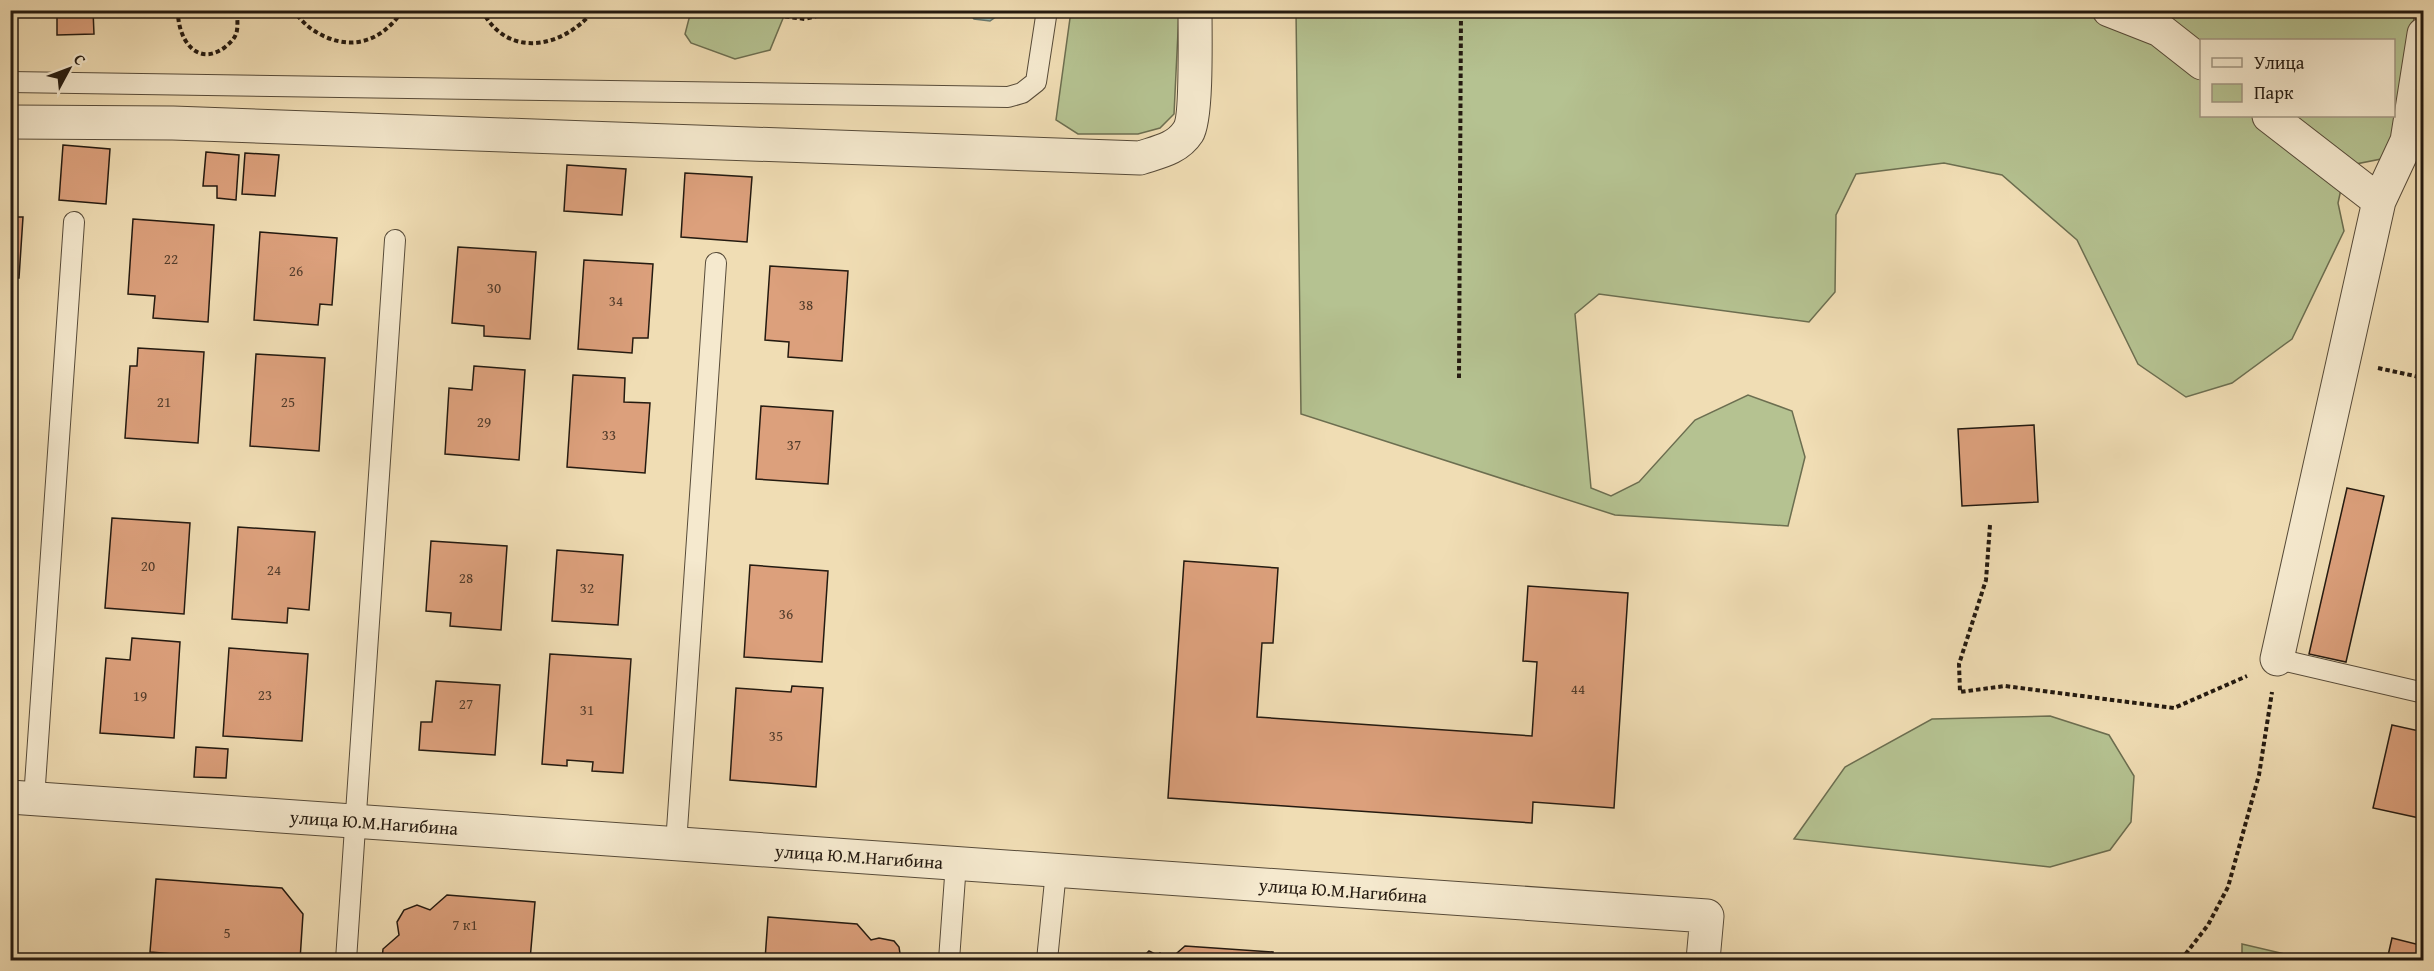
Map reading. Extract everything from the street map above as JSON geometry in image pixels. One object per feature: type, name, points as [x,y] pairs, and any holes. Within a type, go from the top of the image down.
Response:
[{"type":"street","points":[[10,122],[173,123],[1140,158],[1171,149],[1190,131],[1194,102],[1195,10]]},
{"type":"street","points":[[2109,10],[2160,30],[2200,61]]},
{"type":"street","points":[[2277,659],[2379,201],[2407,141],[2424,34]]},
{"type":"street","points":[[2270,117],[2379,201]]},
{"type":"street","name":"улица Ю.М.Нагибина","points":[[22,798],[1707,916],[1703,960]]},
{"type":"lane","points":[[10,82],[1008,97],[1022,93],[1036,82],[1047,10]]},
{"type":"lane","points":[[22,798],[74,222]]},
{"type":"lane","points":[[346,960],[395,240]]},
{"type":"lane","points":[[676,844],[716,262]]},
{"type":"lane","points":[[2277,659],[2424,693]]},
{"type":"lane","points":[[949,960],[956,863]]},
{"type":"lane","points":[[1047,960],[1056,871]]},
{"type":"path","points":[[178,10],[181,33],[186,44],[207,54],[219,52],[231,43],[237,31],[237,10]]},
{"type":"path","points":[[292,10],[314,30],[342,42],[367,41],[393,26],[403,10]]},
{"type":"path","points":[[482,10],[488,23],[504,37],[525,44],[558,39],[584,23],[594,10]]},
{"type":"path","points":[[756,10],[765,14],[805,20],[839,10]]},
{"type":"path","points":[[1460,378],[1461,10]]},
{"type":"path","points":[[2345,360],[2424,378]]},
{"type":"path","points":[[1990,525],[1986,580],[1959,664],[1960,692],[2005,686],[2174,708],[2235,683],[2277,659]]},
{"type":"path","points":[[2181,960],[2208,925],[2228,887],[2259,775],[2277,659]]},
{"type":"green space","points":[[691,10],[786,11],[770,50],[735,59],[691,43],[685,34]]},
{"type":"green space","points":[[1071,11],[1179,11],[1174,114],[1160,128],[1138,134],[1078,134],[1056,120]]},
{"type":"green space","points":[[1296,11],[2415,11],[2398,128],[2381,159],[2346,166],[2338,203],[2344,231],[2292,339],[2232,383],[2186,397],[2138,364],[2077,240],[2002,175],[1944,163],[1856,174],[1836,215],[1835,292],[1809,322],[1599,294],[1575,314],[1591,488],[1611,496],[1639,482],[1695,420],[1748,395],[1792,411],[1805,457],[1788,526],[1615,515],[1301,414]]},
{"type":"green space","points":[[2050,716],[2109,735],[2134,776],[2131,822],[2110,850],[2050,867],[1794,839],[1845,767],[1932,719]]},
{"type":"green space","points":[[2242,944],[2311,960],[2242,960]]},
{"type":"water","points":[[968,11],[1004,11],[990,21],[974,19]]},
{"type":"building","points":[[57,10],[93,10],[94,34],[57,35]]},
{"type":"building","points":[[63,145],[110,149],[106,204],[59,200]]},
{"type":"building","points":[[206,152],[239,155],[236,200],[217,198],[217,186],[203,186]]},
{"type":"building","points":[[245,153],[279,155],[275,196],[242,194]]},
{"type":"building","points":[[567,165],[626,169],[622,215],[564,211]]},
{"type":"building","points":[[685,173],[752,177],[747,242],[681,237]]},
{"type":"building","points":[[10,217],[23,217],[19,278],[10,278]]},
{"type":"building","points":[[133,219],[214,225],[208,322],[153,318],[155,296],[128,294]]},
{"type":"building","points":[[260,232],[337,238],[332,305],[320,304],[318,325],[254,320]]},
{"type":"building","points":[[458,247],[536,252],[530,339],[484,336],[484,326],[452,323]]},
{"type":"building","points":[[584,260],[653,264],[648,338],[633,338],[632,353],[578,349]]},
{"type":"building","points":[[770,266],[848,271],[842,361],[788,357],[789,342],[765,340]]},
{"type":"building","points":[[10,335],[13,335],[10,377]]},
{"type":"building","points":[[138,348],[204,352],[198,443],[125,438],[130,366],[137,366]]},
{"type":"building","points":[[256,354],[325,358],[319,451],[250,446]]},
{"type":"building","points":[[474,366],[525,370],[519,460],[445,454],[449,388],[472,390]]},
{"type":"building","points":[[573,375],[625,378],[624,402],[650,403],[645,473],[567,467]]},
{"type":"building","points":[[761,406],[833,411],[828,484],[756,479]]},
{"type":"building","points":[[2034,425],[2038,502],[1962,506],[1958,429]]},
{"type":"building","points":[[2347,488],[2384,496],[2346,662],[2309,654]]},
{"type":"building","points":[[112,518],[190,523],[184,614],[105,608]]},
{"type":"building","points":[[238,527],[315,532],[309,610],[288,608],[287,623],[232,619]]},
{"type":"building","points":[[431,541],[507,546],[501,630],[450,626],[451,613],[426,611]]},
{"type":"building","points":[[557,550],[623,555],[618,625],[552,621]]},
{"type":"building","points":[[1184,561],[1278,568],[1273,643],[1262,643],[1257,717],[1532,736],[1537,662],[1523,661],[1528,586],[1628,593],[1614,808],[1533,802],[1532,823],[1168,798]]},
{"type":"building","points":[[750,565],[828,571],[822,662],[744,657]]},
{"type":"building","points":[[132,638],[180,642],[174,738],[100,733],[106,658],[130,660]]},
{"type":"building","points":[[229,648],[308,654],[302,741],[223,736]]},
{"type":"building","points":[[550,654],[631,659],[623,773],[592,771],[593,762],[567,760],[567,766],[542,764]]},
{"type":"building","points":[[436,681],[500,685],[495,755],[419,750],[421,722],[432,722]]},
{"type":"building","points":[[792,686],[823,688],[816,787],[730,780],[736,688],[791,692]]},
{"type":"building","points":[[2392,725],[2424,732],[2424,819],[2373,808]]},
{"type":"building","points":[[196,747],[228,749],[226,778],[194,777]]},
{"type":"building","points":[[156,879],[282,888],[303,914],[300,960],[223,960],[223,958],[150,952]]},
{"type":"building","points":[[447,895],[535,902],[530,960],[382,960],[383,949],[399,935],[397,922],[404,910],[417,905],[430,910]]},
{"type":"building","points":[[768,917],[857,924],[871,940],[879,938],[894,941],[899,947],[901,960],[765,960]]},
{"type":"building","points":[[2392,938],[2424,946],[2424,960],[2387,960]]},
{"type":"building","points":[[1185,946],[1273,952],[1272,960],[1169,960]]},
{"type":"building","points":[[1149,951],[1157,955],[1160,953],[1167,960],[1143,960]]}]
